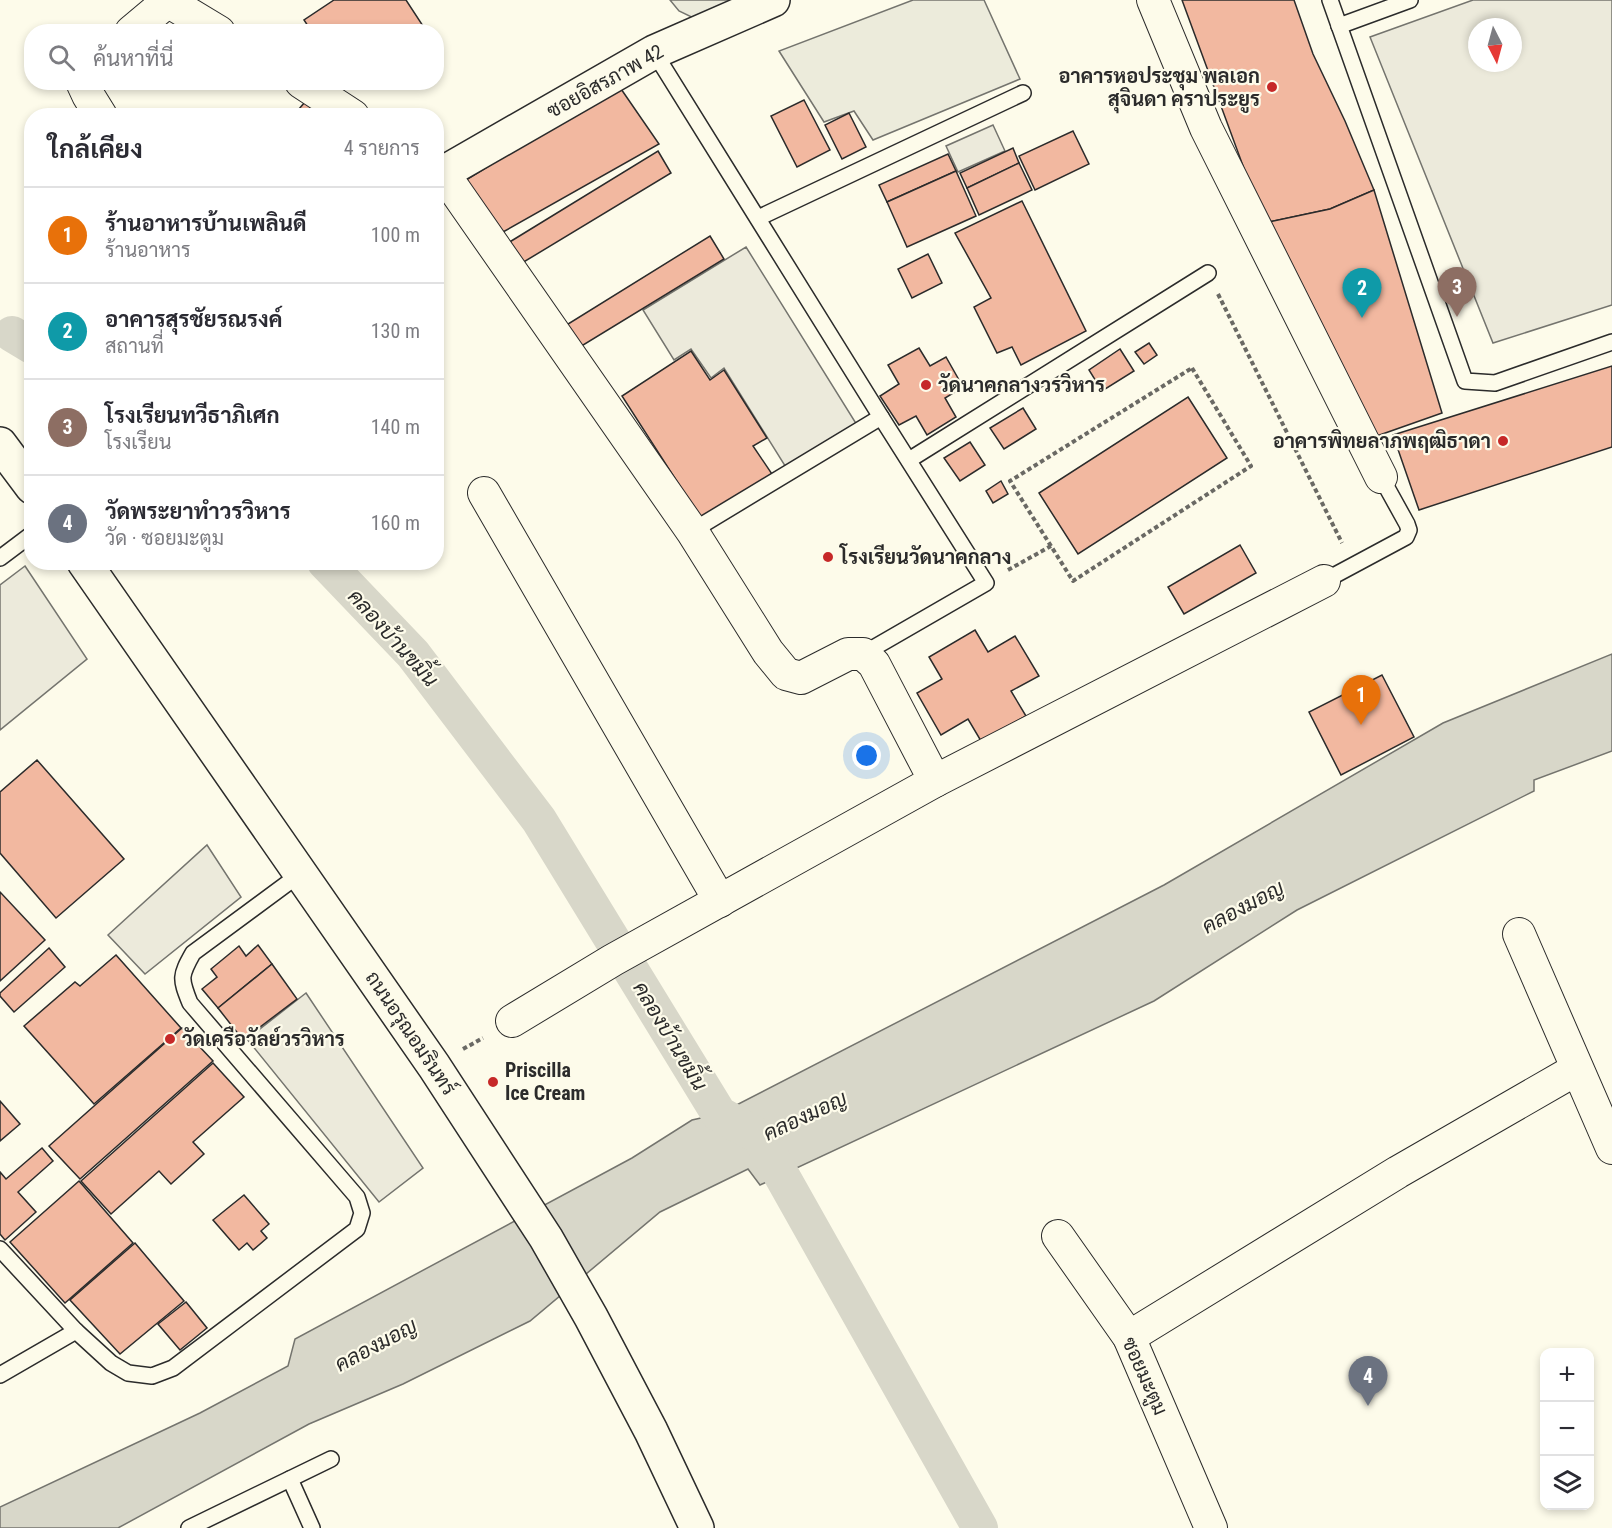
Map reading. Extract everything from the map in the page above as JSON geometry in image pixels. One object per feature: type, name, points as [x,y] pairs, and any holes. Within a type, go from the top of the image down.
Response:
[{"type":"main road","name":"ซอยอิสรภาพ 42","points":[[444,171],[654,52],[773,0]]},
{"type":"main road","points":[[0,444],[24,476]]},
{"type":"main road","name":"ถนนอรุณอมรินทร์","points":[[90,570],[434,1066],[546,1238],[651,1431],[697,1528]]},
{"type":"street","points":[[1153,0],[1206,128],[1381,477]]},
{"type":"street","points":[[140,24],[167,1],[206,24]]},
{"type":"street","points":[[86,90],[96,108]]},
{"type":"street","points":[[313,90],[341,108]]},
{"type":"street","points":[[444,181],[692,531],[768,652],[786,674],[801,678],[848,654],[863,654],[874,664],[935,781]]},
{"type":"street","points":[[484,493],[720,901]]},
{"type":"street","points":[[512,1021],[613,960],[935,781],[1324,581]]},
{"type":"street","points":[[1519,934],[1612,1148]]},
{"type":"street","points":[[1129,1336],[1398,1173],[1577,1069]]},
{"type":"street","name":"ซอยมะตูม","points":[[1058,1236],[1129,1336],[1211,1528]]},
{"type":"lane","points":[[1330,0],[1465,381],[1495,384],[1612,342]]},
{"type":"lane","points":[[1339,26],[1410,0]]},
{"type":"lane","points":[[654,52],[986,583],[863,654]]},
{"type":"lane","points":[[758,218],[1023,93]]},
{"type":"lane","points":[[909,460],[1208,273]]},
{"type":"lane","points":[[692,531],[881,417]]},
{"type":"lane","points":[[1324,581],[1406,537],[1409,530],[1381,477]]},
{"type":"lane","points":[[0,558],[24,540]]},
{"type":"lane","points":[[0,1249],[76,1331],[111,1363],[128,1373],[152,1376],[169,1370],[357,1229],[362,1213],[357,1197],[190,1003],[183,986],[183,971],[193,953],[300,874]]},
{"type":"lane","points":[[0,1375],[76,1331]]},
{"type":"lane","points":[[189,1528],[331,1459]]},
{"type":"lane","points":[[290,1479],[312,1528]]},
{"type":"path","points":[[1208,273],[1353,565]]},
{"type":"path","points":[[1192,368],[1251,466],[1073,581],[1051,546],[1011,481],[1192,368]]},
{"type":"path","points":[[986,583],[1051,546]]},
{"type":"path","points":[[434,1066],[512,1021]]},
{"type":"shaded area","points":[[670,0],[764,0],[708,25],[679,11]]},
{"type":"shaded area","points":[[913,0],[984,0],[1020,79],[873,140],[854,111],[824,122],[779,51]]},
{"type":"shaded area","points":[[1473,0],[1612,0],[1612,305],[1493,343],[1370,37]]},
{"type":"shaded area","points":[[993,125],[1005,151],[958,172],[946,146]]},
{"type":"shaded area","points":[[746,247],[857,425],[787,469],[724,368],[711,378],[691,349],[674,360],[643,310]]},
{"type":"shaded area","points":[[24,567],[24,570],[28,570],[87,659],[0,730],[0,585]]},
{"type":"shaded area","points":[[207,845],[241,897],[145,974],[108,935]]},
{"type":"shaded area","points":[[306,993],[423,1168],[379,1202],[247,1039]]},
{"type":"water","name":"คลองมอญ","points":[[1612,654],[1612,751],[1534,780],[1534,791],[1297,910],[1154,1001],[760,1185],[748,1169],[660,1212],[530,1321],[403,1384],[309,1424],[118,1528],[0,1528],[0,1507],[200,1413],[288,1366],[295,1339],[632,1158],[692,1120],[719,1114],[1164,885],[1443,723]]},
{"type":"building","points":[[334,0],[406,0],[422,24],[307,24],[304,20]]},
{"type":"building","name":"อาคารหอประชุม พลเอก สุจินดา คราประยูร","points":[[1182,0],[1294,0],[1313,54],[1374,190],[1330,209],[1264,223]]},
{"type":"building","points":[[619,86],[659,144],[503,232],[466,180]]},
{"type":"building","points":[[804,100],[830,150],[797,167],[771,116]]},
{"type":"building","points":[[305,102],[311,108],[300,108]]},
{"type":"building","points":[[849,113],[866,147],[842,159],[825,125]]},
{"type":"building","points":[[1073,131],[1089,164],[1035,190],[1019,156]]},
{"type":"building","points":[[1013,148],[1019,163],[967,188],[960,173]]},
{"type":"building","points":[[658,151],[671,173],[522,263],[508,243]]},
{"type":"building","points":[[948,154],[956,171],[887,202],[879,185]]},
{"type":"building","points":[[1019,163],[1032,190],[979,215],[967,188]]},
{"type":"building","points":[[956,171],[976,216],[907,247],[887,202]]},
{"type":"building","points":[[1374,190],[1442,413],[1371,438],[1264,223],[1330,209]]},
{"type":"building","points":[[1022,201],[1086,331],[1021,365],[1012,347],[997,353],[974,307],[991,298],[955,233]]},
{"type":"building","points":[[710,236],[724,259],[575,350],[560,329]]},
{"type":"building","points":[[928,254],[942,283],[912,298],[898,269]]},
{"type":"building","points":[[1149,343],[1157,355],[1144,364],[1135,352]]},
{"type":"building","points":[[919,348],[930,366],[946,357],[963,387],[945,398],[956,417],[927,435],[916,416],[899,425],[880,396],[899,384],[888,365]]},
{"type":"building","points":[[1120,349],[1134,371],[1102,391],[1089,370]]},
{"type":"building","points":[[691,351],[710,380],[724,370],[767,438],[753,446],[774,477],[703,522],[622,396]]},
{"type":"building","name":"อาคารพิทยลาภพฤฒิธาดา","points":[[1612,366],[1612,447],[1419,510],[1393,435]]},
{"type":"building","points":[[1188,397],[1227,458],[1078,554],[1039,493]]},
{"type":"building","points":[[1023,408],[1036,429],[1004,449],[990,428]]},
{"type":"building","points":[[970,442],[985,465],[960,481],[944,458]]},
{"type":"building","points":[[1001,481],[1008,494],[993,503],[986,491]]},
{"type":"building","points":[[1240,545],[1256,573],[1184,614],[1168,587]]},
{"type":"building","points":[[975,630],[988,652],[1015,636],[1039,676],[1011,691],[1026,716],[981,741],[968,719],[941,735],[917,693],[942,679],[929,657]]},
{"type":"building","points":[[1382,675],[1414,737],[1341,775],[1309,712]]},
{"type":"building","points":[[37,760],[124,859],[56,918],[0,853],[0,792]]},
{"type":"building","points":[[0,892],[45,940],[0,981]]},
{"type":"building","points":[[258,945],[272,964],[218,1008],[202,989],[217,977],[211,969],[239,946],[246,956]]},
{"type":"building","points":[[49,948],[65,967],[14,1012],[0,993]]},
{"type":"building","points":[[116,955],[181,1028],[94,1104],[24,1026],[75,982],[80,986]]},
{"type":"building","points":[[272,964],[297,999],[243,1040],[218,1008]]},
{"type":"building","points":[[182,1028],[213,1061],[80,1179],[49,1146]]},
{"type":"building","points":[[213,1063],[244,1097],[193,1142],[204,1154],[171,1184],[159,1171],[111,1214],[81,1181]]},
{"type":"building","points":[[0,1101],[20,1124],[0,1141]]},
{"type":"building","points":[[42,1148],[53,1161],[18,1192],[36,1212],[5,1240],[0,1234],[0,1172],[6,1179]]},
{"type":"building","points":[[79,1181],[133,1243],[65,1303],[10,1242]]},
{"type":"building","points":[[244,1195],[269,1224],[261,1231],[267,1238],[253,1250],[247,1243],[239,1250],[213,1220]]},
{"type":"building","points":[[135,1243],[184,1301],[120,1354],[70,1300]]},
{"type":"building","points":[[186,1302],[207,1328],[180,1350],[158,1324]]},
{"type":"waterway","name":"คลองบ้านขมิ้น","points":[[12,334],[24,341]]},
{"type":"waterway","name":"คลองบ้านขมิ้น","points":[[333,570],[413,654],[539,820],[719,1114],[760,1137],[980,1528]]},
{"type":"place","name":"อาคารหอประชุม พลเอก สุจินดา คราประยูร","points":[[1272,87]]},
{"type":"place","name":"โรงเรียนทวีธาภิเศก","points":[[1457,317]]},
{"type":"place","name":"อาคารสุรชัยรณรงค์","points":[[1362,318]]},
{"type":"place","name":"วัดนาคกลางวรวิหาร","points":[[926,385]]},
{"type":"place","name":"อาคารพิทยลาภพฤฒิธาดา","points":[[1503,441]]},
{"type":"place","name":"โรงเรียนวัดนาคกลาง","points":[[828,557]]},
{"type":"place","name":"ร้านอาหารบ้านเพลินดี","points":[[1361,725]]},
{"type":"place","name":"วัดเครือวัลย์วรวิหาร","points":[[170,1039]]},
{"type":"place","name":"Priscilla Ice Cream","points":[[493,1082]]},
{"type":"place","name":"วัดพระยาทําวรวิหาร","points":[[1368,1406]]}]
